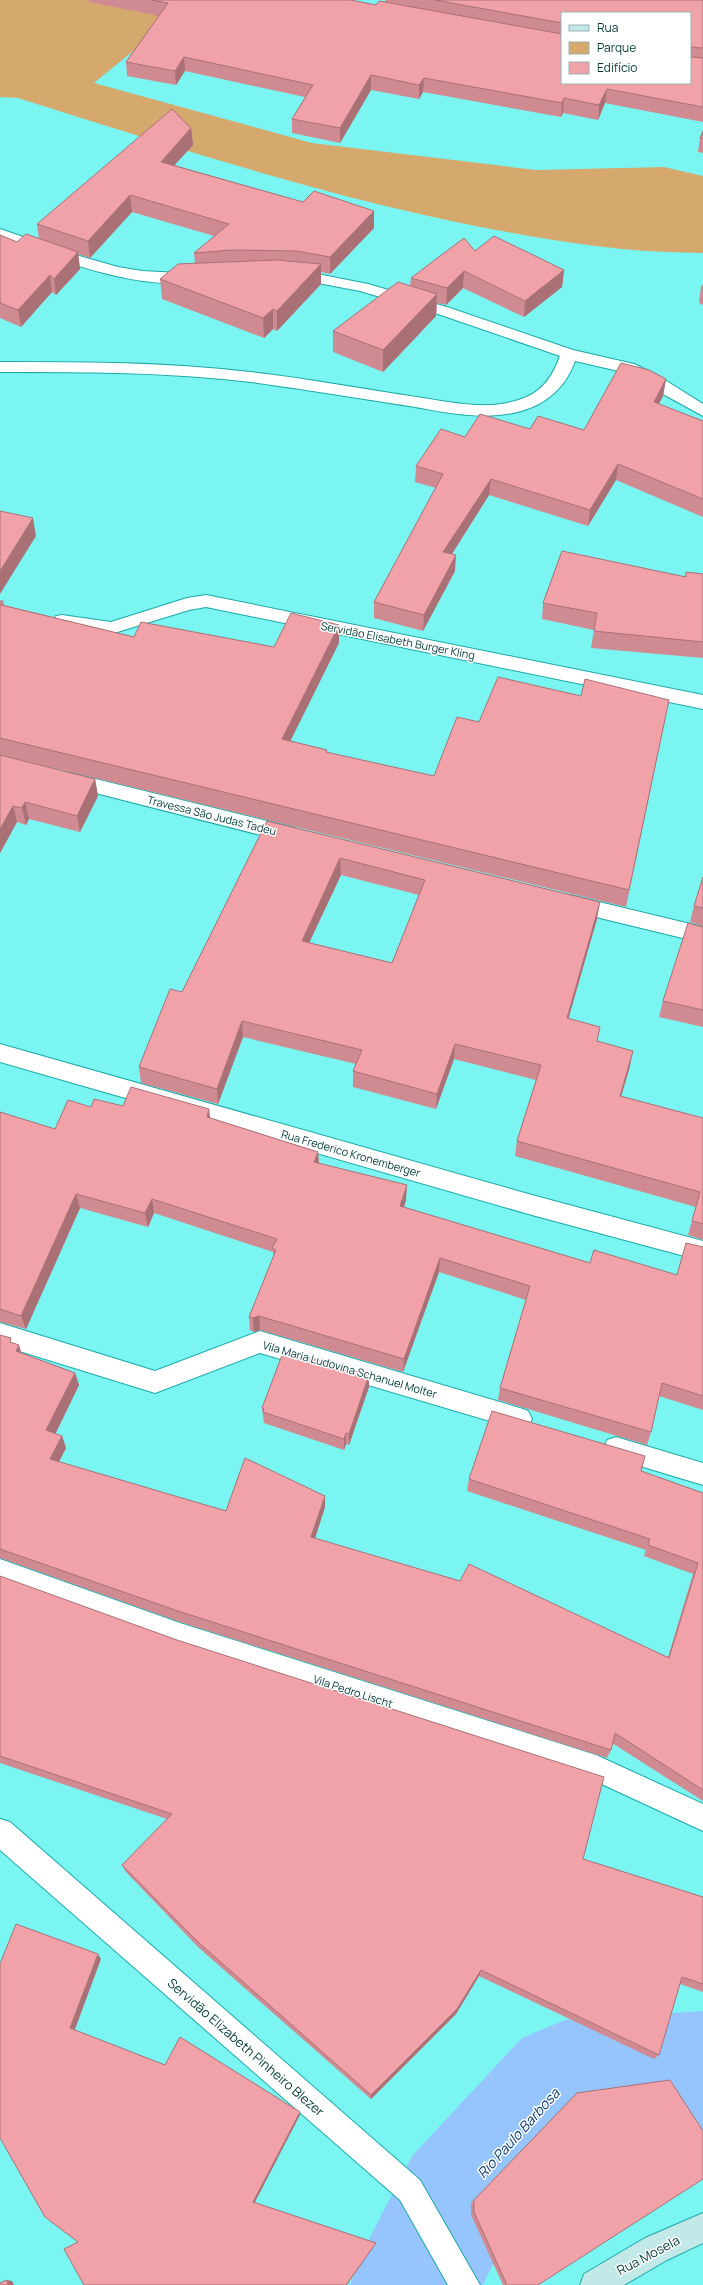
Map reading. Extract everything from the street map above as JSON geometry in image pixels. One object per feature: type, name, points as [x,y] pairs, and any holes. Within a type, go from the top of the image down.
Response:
[{"type":"street","points":[[0,234],[91,265],[141,276],[179,278],[210,275]]},
{"type":"street","points":[[273,274],[297,274],[362,287],[444,311],[569,354],[628,368],[651,379],[703,411]]},
{"type":"street","points":[[0,368],[113,367],[250,377],[455,408],[499,410],[520,406],[536,400],[551,389],[563,371],[569,354]]},
{"type":"street","name":"Servidão Elisabeth Burger Kling","points":[[44,617],[80,625],[111,628],[187,604],[206,601],[703,702]]},
{"type":"street","name":"Travessa São Judas Tadeu","points":[[46,774],[309,839]]},
{"type":"street","points":[[548,897],[703,935]]},
{"type":"street","name":"Rua Frederico Kronemberger","points":[[0,1053],[532,1206],[703,1252]]},
{"type":"street","name":"Vila Maria Ludovina Schanuel Molter","points":[[0,1334],[155,1382],[260,1342],[543,1426]]},
{"type":"street","points":[[596,1442],[703,1474]]},
{"type":"street","name":"Vila Pedro Lischt","points":[[0,1571],[180,1636],[596,1768],[703,1818]]},
{"type":"street","name":"Servidão Elizabeth Pinheiro Blezer","points":[[0,1832],[410,2190],[465,2285]]},
{"type":"street","name":"Rua Mosela","points":[[595,2285],[656,2249],[703,2228]]},
{"type":"green space","points":[[0,0],[174,0],[137,48],[94,83],[312,143],[536,170],[664,167],[703,176],[703,253],[622,249],[545,238],[468,224],[316,188],[166,145],[18,98],[0,97]]},
{"type":"building","points":[[151,0],[351,0],[376,5],[379,1],[561,34],[561,84],[691,84],[691,57],[703,58],[703,107],[607,89],[599,105],[564,98],[562,103],[424,78],[419,85],[371,75],[340,128],[292,119],[313,85],[184,57],[175,71],[126,62],[168,3]]},
{"type":"building","points":[[435,0],[703,0],[703,48],[691,47],[691,12],[561,12],[561,23]]},
{"type":"building","points":[[172,109],[191,128],[161,162],[303,202],[314,191],[374,211],[330,257],[297,251],[233,250],[194,253],[229,224],[130,195],[88,241],[37,224]]},
{"type":"building","points":[[703,131],[703,138],[700,138]]},
{"type":"building","points":[[26,234],[78,252],[54,279],[50,275],[18,310],[0,303],[0,235],[17,242]]},
{"type":"building","points":[[494,236],[564,270],[525,301],[464,271],[447,288],[411,278],[464,238],[475,251]]},
{"type":"building","points":[[276,260],[321,264],[277,311],[273,309],[263,318],[160,279],[178,264]]},
{"type":"building","points":[[398,282],[437,294],[383,350],[333,331]]},
{"type":"building","points":[[621,363],[649,370],[666,379],[654,402],[703,421],[703,499],[618,464],[590,510],[491,479],[443,552],[456,555],[424,615],[374,602],[443,474],[416,466],[441,429],[465,437],[480,414],[530,429],[538,416],[584,430]]},
{"type":"building","points":[[0,511],[33,518],[0,571]]},
{"type":"building","points":[[562,551],[686,577],[686,572],[703,574],[703,642],[594,631],[597,613],[543,603]]},
{"type":"building","points":[[0,601],[3,601],[1,605],[134,637],[141,622],[274,647],[291,613],[339,625],[282,739],[327,750],[326,752],[434,776],[457,717],[479,722],[498,677],[581,696],[585,679],[669,700],[629,890],[0,738]]},
{"type":"building","points":[[0,755],[95,779],[77,816],[25,802],[22,808],[13,806],[0,829]]},
{"type":"building","points":[[267,821],[600,902],[567,1018],[600,1027],[597,1041],[633,1051],[620,1096],[703,1118],[703,1224],[692,1221],[700,1192],[517,1141],[541,1065],[455,1044],[437,1094],[353,1071],[362,1050],[242,1021],[217,1089],[139,1067],[170,989],[182,992]],"holes":[[[340,858],[425,880],[392,963],[302,941]]]},
{"type":"building","points":[[703,877],[703,908],[694,906]]},
{"type":"building","points":[[688,923],[703,927],[703,1010],[663,1001]]},
{"type":"building","points":[[131,1087],[209,1109],[207,1117],[318,1152],[314,1162],[407,1185],[400,1206],[590,1263],[594,1250],[677,1275],[686,1243],[703,1247],[703,1396],[662,1383],[651,1432],[500,1388],[530,1286],[440,1258],[404,1359],[259,1316],[253,1318],[249,1317],[276,1250],[272,1248],[277,1239],[152,1199],[145,1213],[76,1194],[21,1316],[0,1309],[0,1112],[55,1129],[68,1100],[91,1107],[94,1099],[123,1106]]},
{"type":"building","points":[[0,1335],[11,1338],[10,1342],[19,1345],[16,1351],[75,1373],[46,1430],[62,1436],[50,1459],[226,1511],[245,1458],[325,1496],[311,1537],[460,1581],[469,1564],[669,1658],[698,1563],[648,1545],[650,1539],[469,1479],[492,1411],[645,1456],[641,1471],[703,1493],[703,1790],[615,1733],[611,1750],[178,1611],[0,1549]]},
{"type":"building","points":[[284,1350],[369,1375],[349,1434],[346,1433],[344,1439],[263,1412],[264,1409],[262,1408]]},
{"type":"building","points":[[0,1576],[177,1640],[604,1777],[583,1859],[703,1897],[703,1984],[682,1977],[659,2055],[481,1970],[457,2009],[371,2095],[197,1941],[122,1865],[172,1814],[0,1756]]},
{"type":"building","points":[[16,1924],[98,1954],[70,2028],[165,2065],[180,2037],[300,2112],[253,2202],[376,2243],[346,2285],[84,2285],[64,2249],[78,2242],[45,2217],[0,2138],[0,1964]]},
{"type":"building","points":[[670,2080],[703,2131],[703,2179],[538,2285],[507,2285],[474,2212],[474,2200],[577,2093]]},
{"type":"building","points":[[7,2280],[8,2285],[0,2285],[0,2283]]},
{"type":"waterway","name":"Rio Paulo Barbosa","points":[[415,2285],[457,2201],[565,2081],[703,2072]]}]
